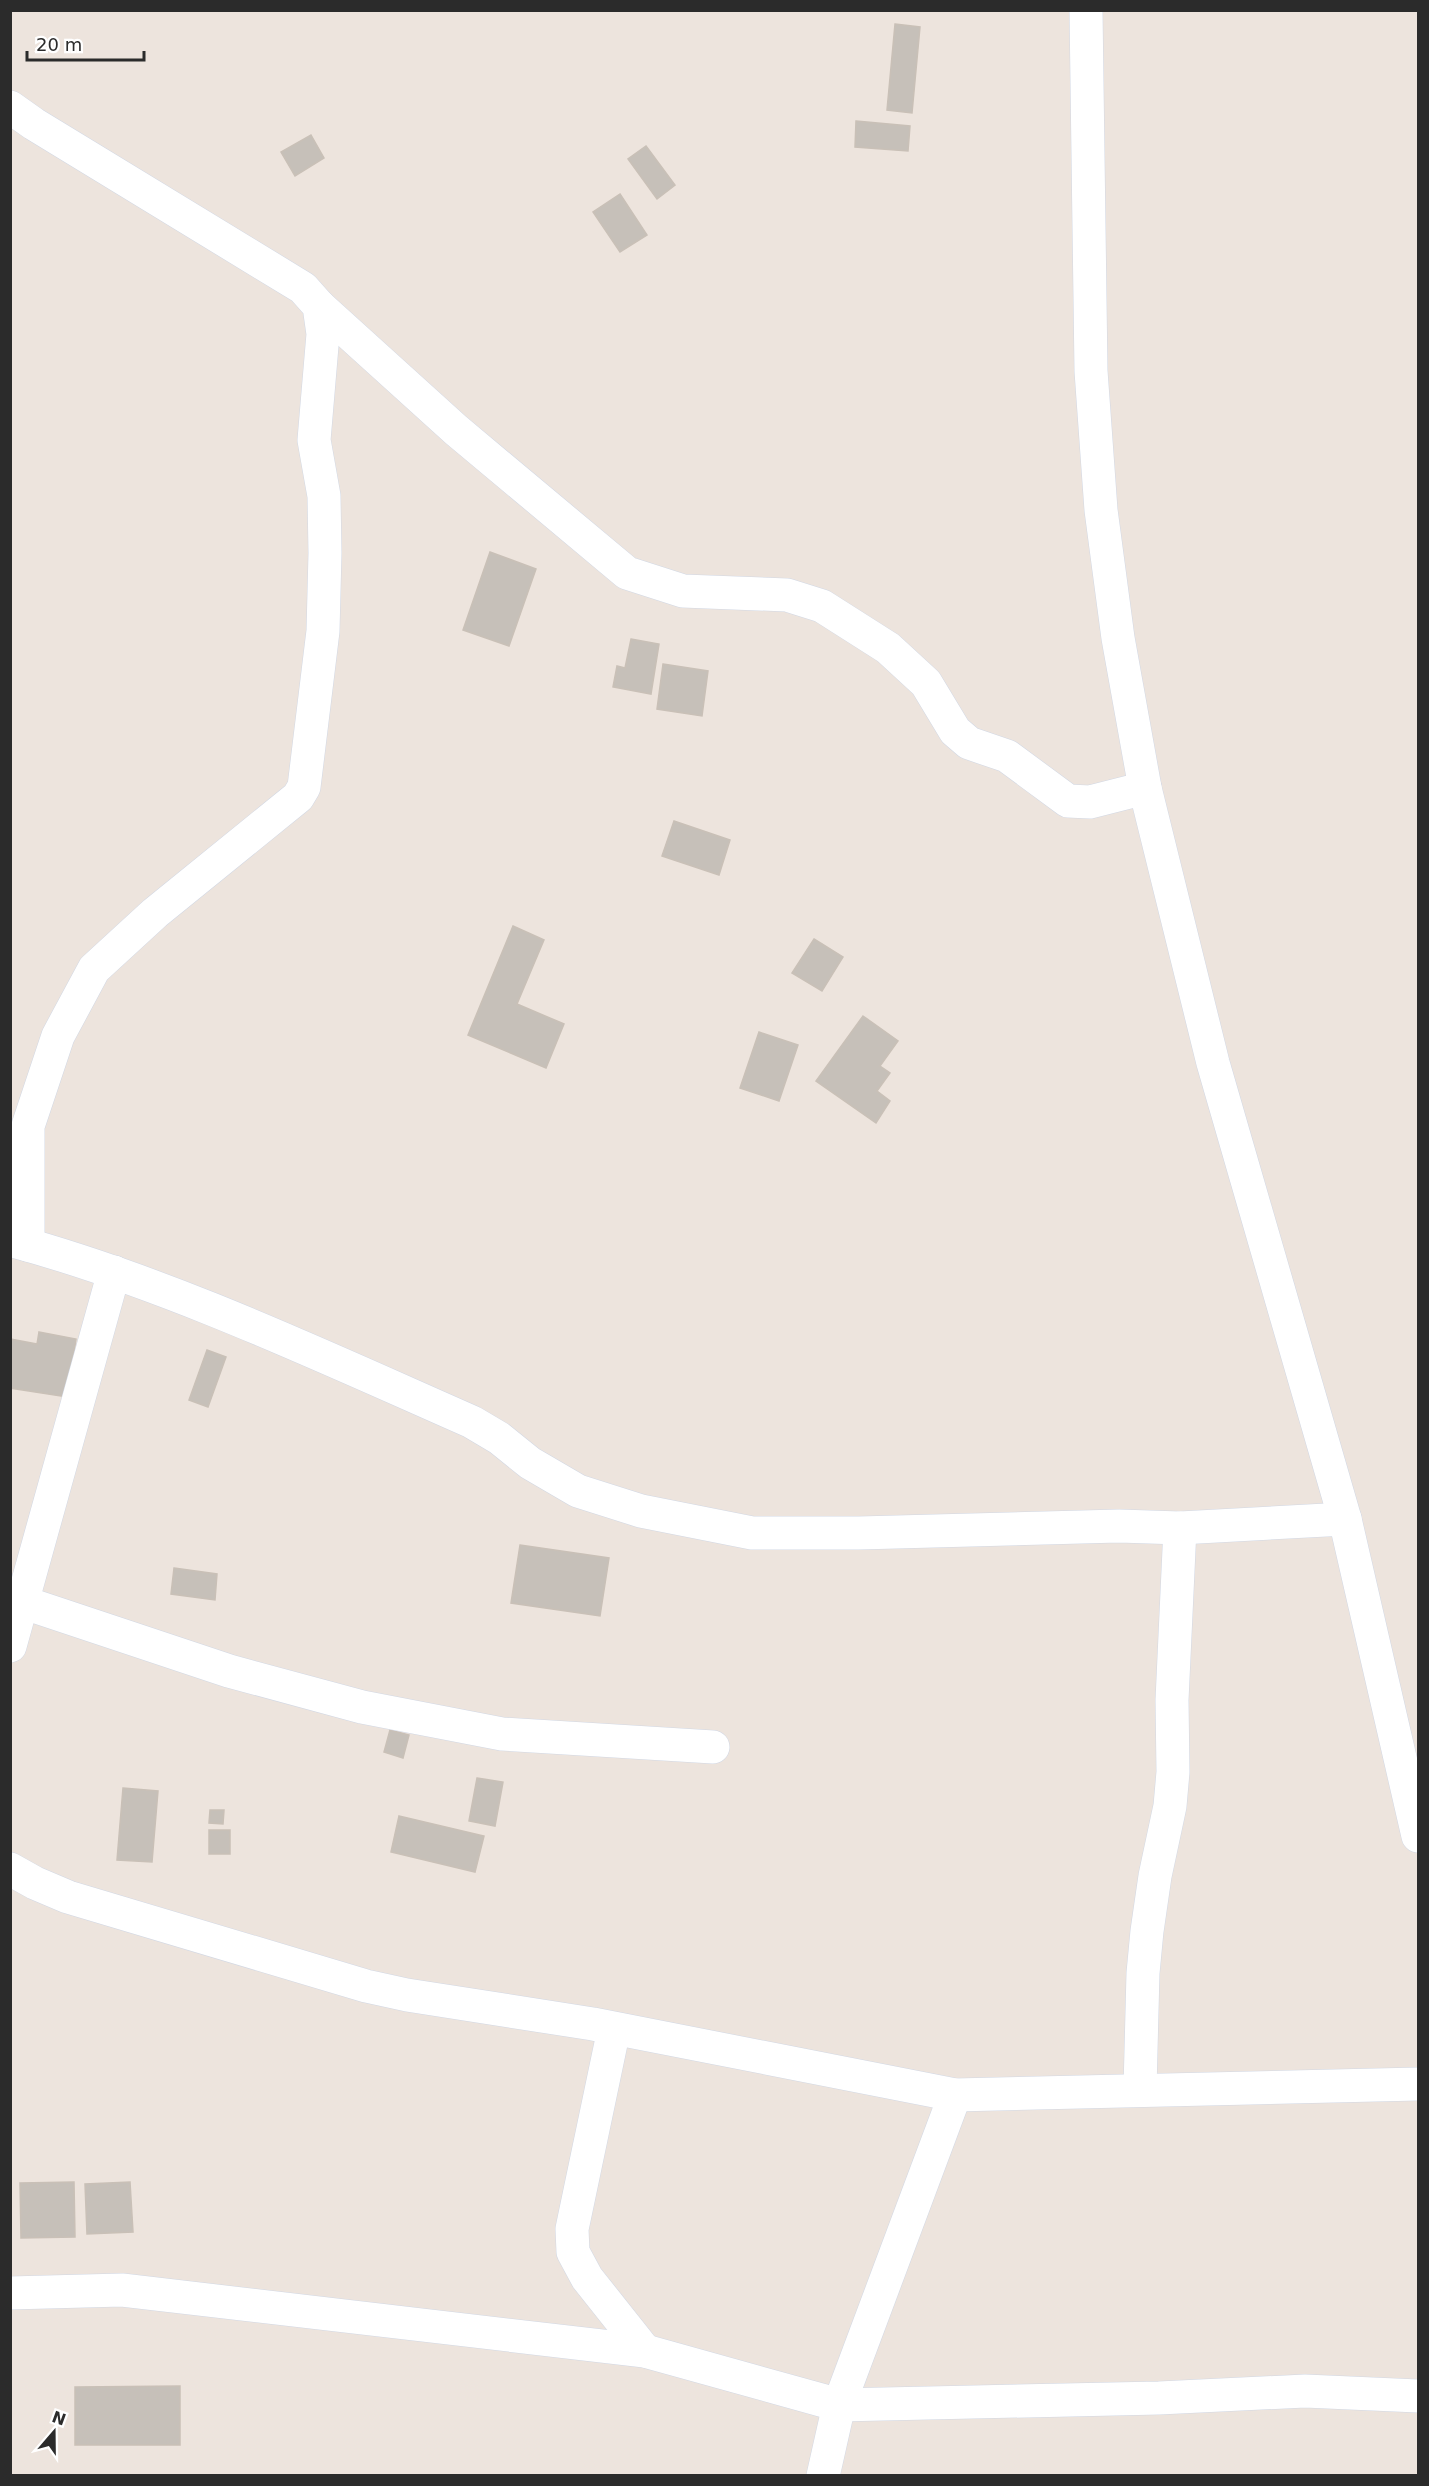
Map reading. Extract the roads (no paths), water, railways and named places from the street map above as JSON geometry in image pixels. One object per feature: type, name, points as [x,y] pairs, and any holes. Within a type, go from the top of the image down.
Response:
[{"type":"street","points":[[1086,10],[1091,370],[1100,498],[1118,638],[1145,788],[1213,1063],[1345,1519],[1419,1836]]},
{"type":"street","points":[[10,107],[34,124],[303,288],[319,306],[456,430],[627,573],[683,591],[787,595],[822,606],[888,648],[926,683],[955,731],[969,744],[1007,756],[1068,801],[1090,802],[1145,788]]},
{"type":"street","points":[[319,306],[323,334],[314,440],[324,496],[326,552],[323,631],[304,787],[298,797],[155,913],[94,969],[58,1036],[28,1126],[19,1243],[114,1272],[293,1344],[472,1422],[499,1438],[530,1463],[578,1491],[641,1511],[752,1533],[859,1533],[1119,1526],[1180,1528],[1345,1519]]},
{"type":"street","points":[[10,1646],[114,1272]]},
{"type":"street","points":[[1140,2089],[1143,1973],[1155,1876],[1170,1806],[1173,1772],[1172,1700],[1180,1528]]},
{"type":"street","points":[[21,1602],[229,1671],[362,1707],[502,1734],[714,1747]]},
{"type":"street","points":[[10,1869],[68,1898],[366,1986],[407,1995],[614,2029],[955,2095],[1419,2084]]},
{"type":"street","points":[[614,2029],[572,2229],[573,2252],[587,2278],[645,2351]]},
{"type":"street","points":[[823,2475],[839,2405],[955,2095]]},
{"type":"street","points":[[10,2293],[122,2290],[645,2351],[839,2405],[1159,2398],[1305,2391],[1419,2396]]}]
